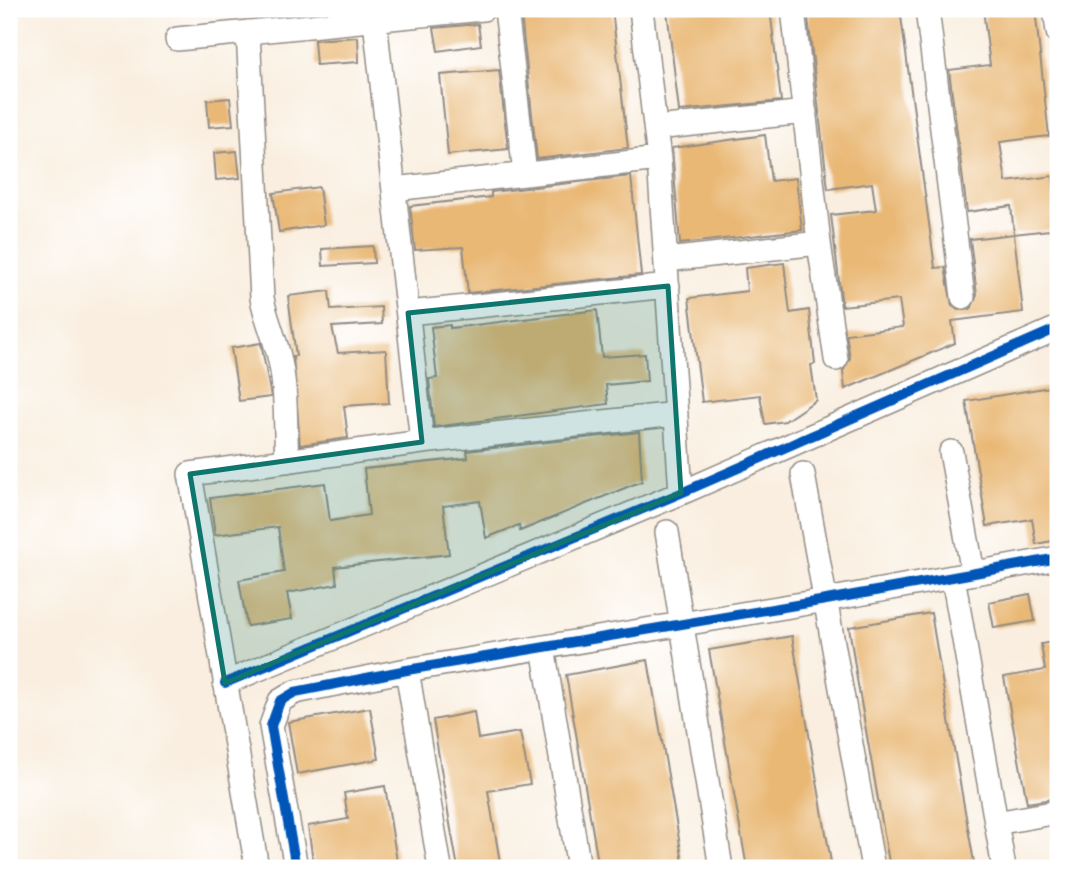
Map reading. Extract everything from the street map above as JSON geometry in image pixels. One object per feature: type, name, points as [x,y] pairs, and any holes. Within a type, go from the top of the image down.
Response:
[{"type":"street","points":[[177,39],[483,9]]},
{"type":"street","points":[[506,9],[525,174]]},
{"type":"street","points":[[641,9],[659,159],[681,493]]},
{"type":"street","points":[[793,9],[819,243],[836,359]]},
{"type":"street","points":[[927,9],[962,297]]},
{"type":"street","points":[[1055,9],[1058,32]]},
{"type":"street","points":[[375,21],[422,442]]},
{"type":"street","points":[[248,32],[262,298],[267,327],[278,347],[281,366],[287,461]]},
{"type":"street","points":[[656,128],[805,111]]},
{"type":"street","points":[[394,189],[659,159]]},
{"type":"street","points":[[666,260],[819,243]]},
{"type":"street","points":[[408,313],[668,286]]},
{"type":"street","points":[[225,683],[681,493],[1058,328]]},
{"type":"street","points":[[257,868],[190,474],[422,442],[676,414]]},
{"type":"street","points":[[951,452],[963,575],[1004,868]]},
{"type":"street","points":[[803,474],[873,868]]},
{"type":"street","points":[[667,532],[721,868]]},
{"type":"street","points":[[296,868],[271,726],[275,709],[295,692],[407,670],[1058,558]]},
{"type":"street","points":[[543,647],[579,868]]},
{"type":"street","points":[[407,670],[440,868]]},
{"type":"street","points":[[996,823],[1058,813]]},
{"type":"highlighted area","points":[[668,286],[681,493],[225,683],[190,474],[422,442],[408,313]]},
{"type":"building","points":[[580,9],[612,9],[628,148],[537,159],[521,15]]},
{"type":"building","points":[[770,9],[781,101],[679,111],[667,10]]},
{"type":"building","points":[[807,9],[900,9],[935,268],[945,267],[952,306],[958,310],[971,309],[977,295],[970,239],[1014,234],[1023,312],[952,321],[955,343],[845,389],[843,371],[850,358],[846,334],[903,327],[899,300],[842,306],[831,215],[876,210],[872,183],[828,189]]},
{"type":"building","points":[[983,9],[1035,9],[1049,136],[1000,142],[1006,182],[1053,176],[1058,229],[1014,234],[1011,206],[967,212],[949,70],[990,65]]},
{"type":"building","points":[[478,24],[481,45],[438,51],[434,28]]},
{"type":"building","points":[[358,37],[359,62],[316,65],[314,40]]},
{"type":"building","points":[[499,70],[508,149],[448,155],[440,75]]},
{"type":"building","points":[[230,98],[233,125],[209,127],[207,100]]},
{"type":"building","points":[[765,135],[771,181],[796,178],[802,230],[680,244],[672,148]]},
{"type":"building","points":[[237,151],[240,178],[216,180],[214,153]]},
{"type":"building","points":[[631,176],[641,275],[468,293],[463,247],[415,250],[410,206],[491,197],[491,192]]},
{"type":"building","points":[[319,187],[324,225],[279,232],[273,193]]},
{"type":"building","points":[[373,246],[374,263],[323,266],[322,249]]},
{"type":"building","points":[[784,263],[790,313],[809,310],[815,364],[811,365],[816,400],[785,421],[765,424],[760,395],[702,402],[689,298],[747,291],[745,268]]},
{"type":"building","points":[[329,291],[331,310],[381,307],[382,324],[332,327],[338,353],[386,350],[389,403],[344,406],[348,438],[300,445],[293,356],[296,356],[288,296]]},
{"type":"building","points":[[597,310],[602,357],[645,354],[647,381],[606,385],[608,404],[434,427],[429,379],[437,378],[431,327],[450,325],[450,328]]},
{"type":"building","points":[[261,343],[271,397],[239,401],[231,348]]},
{"type":"building","points":[[1056,386],[1058,540],[1036,544],[1032,519],[987,526],[966,401]]},
{"type":"building","points":[[639,432],[642,481],[520,531],[519,525],[486,538],[480,501],[443,506],[449,554],[335,567],[337,584],[287,593],[292,619],[247,626],[239,580],[284,572],[278,527],[215,535],[210,498],[325,483],[330,521],[369,515],[364,469],[468,458],[467,451]]},
{"type":"building","points":[[1030,594],[1035,621],[994,628],[989,602]]},
{"type":"building","points":[[931,613],[975,868],[890,868],[857,679],[849,627]]},
{"type":"building","points":[[792,636],[832,868],[747,868],[709,650]]},
{"type":"building","points":[[1058,641],[1058,798],[1027,803],[1004,677],[1045,670],[1041,644]]},
{"type":"building","points":[[648,660],[684,868],[599,868],[566,675]]},
{"type":"building","points":[[370,708],[379,759],[297,774],[288,722]]},
{"type":"building","points":[[474,712],[478,739],[520,732],[530,784],[488,791],[501,868],[458,868],[450,824],[433,720]]},
{"type":"building","points":[[385,786],[398,868],[314,868],[308,826],[348,819],[344,793]]},
{"type":"cycle path","points":[[225,683],[681,493],[1058,328]]},
{"type":"cycle path","points":[[296,868],[271,726],[280,701],[295,692],[407,670],[1058,558]]}]
